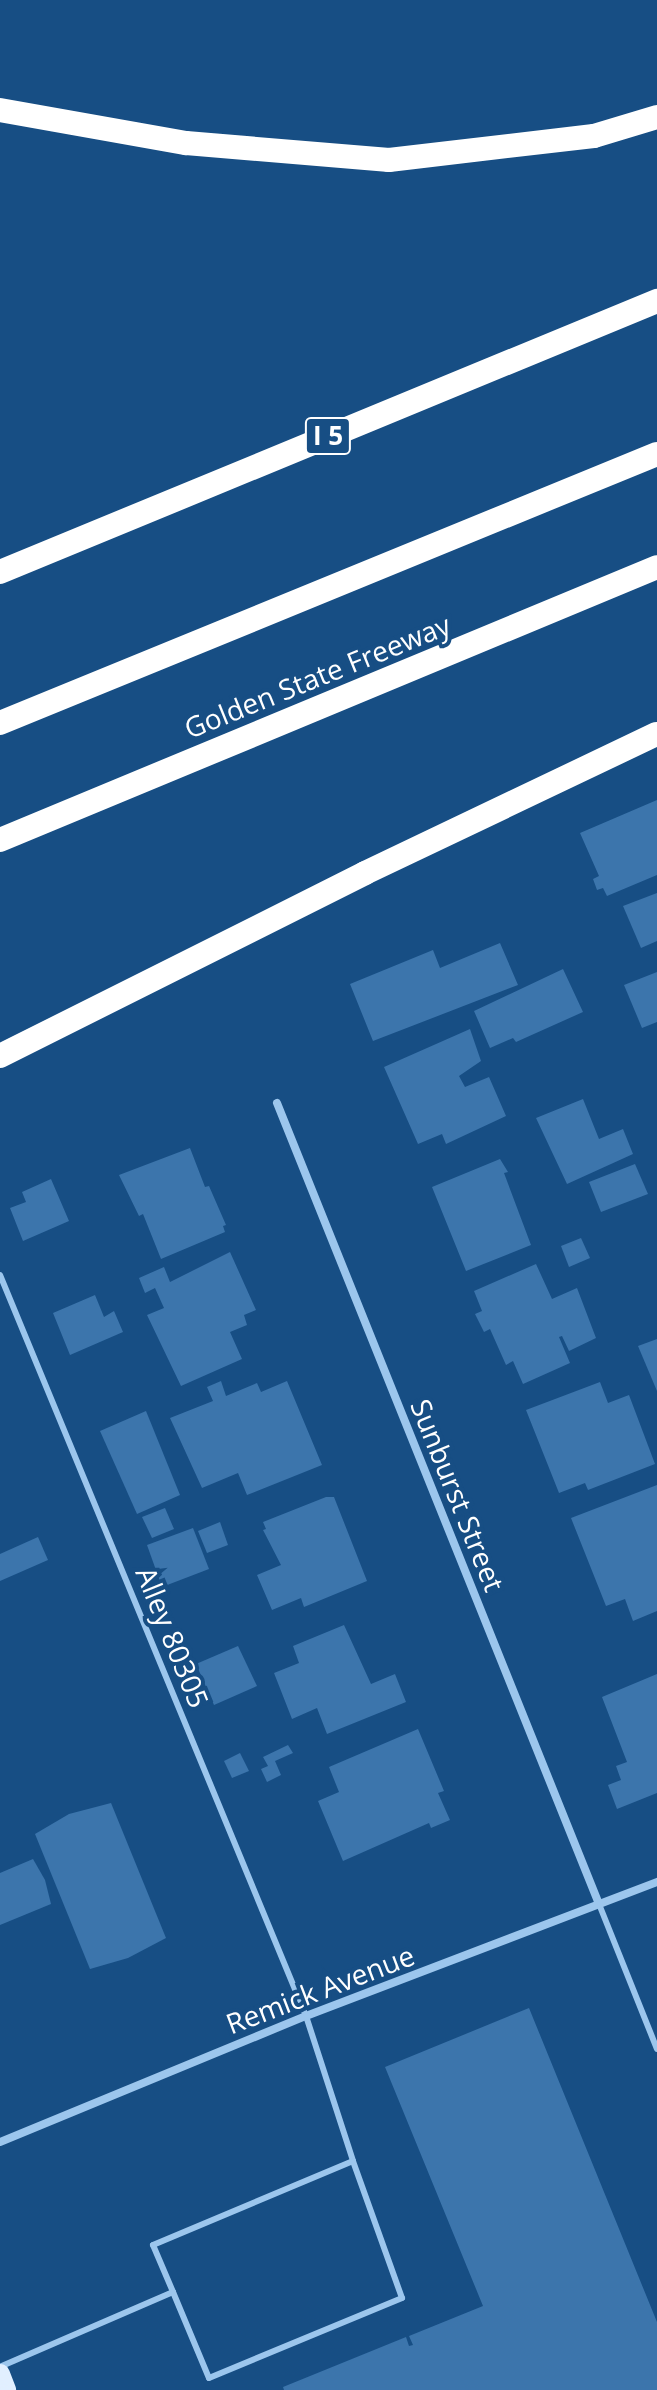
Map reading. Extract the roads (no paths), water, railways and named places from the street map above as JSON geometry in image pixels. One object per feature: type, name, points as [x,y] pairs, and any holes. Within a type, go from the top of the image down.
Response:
[{"type":"highway","points":[[0,110],[186,143],[389,160],[594,136],[657,117]]},
{"type":"highway","name":"I 5","points":[[0,572],[657,301]]},
{"type":"highway","points":[[0,723],[657,454]]},
{"type":"highway","name":"Golden State Freeway","points":[[0,840],[657,567]]},
{"type":"highway","points":[[0,1056],[365,873],[657,734]]},
{"type":"main road","points":[[0,2374],[6,2390]]},
{"type":"street","name":"Sunburst Street","points":[[277,1103],[599,1904]]},
{"type":"street","name":"Remick Avenue","points":[[0,2142],[306,2016],[657,1882]]},
{"type":"lane","name":"Alley 80305","points":[[0,1275],[306,2016],[402,2298],[209,2378],[173,2292]]},
{"type":"lane","points":[[599,1904],[657,2049]]},
{"type":"lane","points":[[0,2367],[173,2292],[153,2245],[353,2161]]}]
